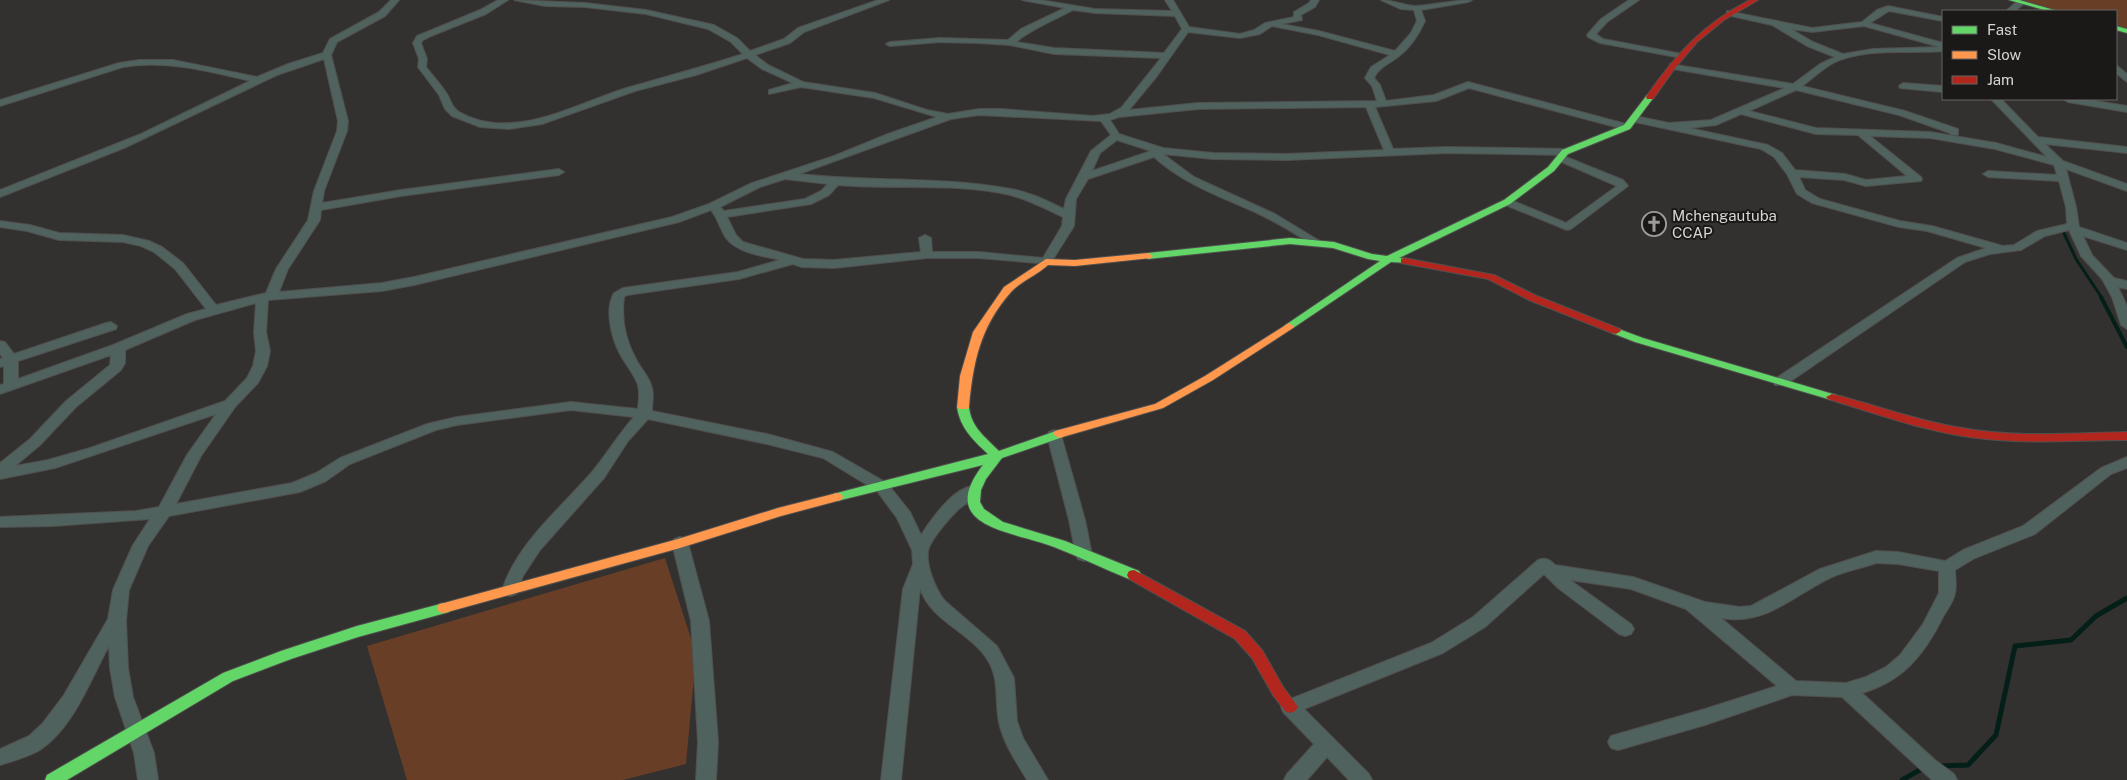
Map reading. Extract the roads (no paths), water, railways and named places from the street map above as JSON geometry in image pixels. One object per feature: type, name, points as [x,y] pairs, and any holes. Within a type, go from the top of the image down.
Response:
[{"type":"street","points":[[148,780],[144,752],[138,731],[124,697],[119,668],[117,620],[121,590],[141,545],[164,511],[194,455],[230,404],[253,380],[260,366],[262,351],[260,332],[266,297],[314,220],[319,190],[338,142],[343,121],[328,55],[330,45],[338,37],[382,14],[395,0]]},
{"type":"street","points":[[504,0],[482,12],[428,34],[417,42],[423,59],[422,67],[443,95],[448,107],[455,114],[480,124],[521,126],[539,122],[632,89],[782,44],[805,29],[885,0]]},
{"type":"street","points":[[518,0],[646,12],[706,25],[715,28],[734,40],[764,67],[801,84],[875,96],[925,112],[950,116]]},
{"type":"street","points":[[1026,0],[1101,11],[1177,14]]},
{"type":"street","points":[[1169,0],[1186,28]]},
{"type":"street","points":[[1186,28],[1236,36],[1258,32],[1268,25],[1298,18],[1297,14],[1312,5],[1315,0]]},
{"type":"street","points":[[1385,0],[1404,7],[1417,8],[1468,0]]},
{"type":"street","points":[[1631,0],[1593,30],[1591,35],[1600,41],[1676,61],[1902,113],[1956,133],[1948,137]]},
{"type":"street","points":[[53,780],[228,677],[258,665],[357,632],[680,543],[778,512],[882,487],[997,456],[1054,435],[1148,410],[1172,400],[1391,258],[1507,202],[1551,168],[1563,155],[1626,127],[1635,118],[1676,61],[1730,13],[1755,0]]},
{"type":"street","points":[[2017,1],[2051,10]]},
{"type":"street","points":[[1010,43],[1024,31],[1046,22],[1073,6]]},
{"type":"street","points":[[1383,104],[1376,85],[1369,78],[1374,68],[1397,54],[1415,34],[1420,21],[1417,8]]},
{"type":"street","points":[[1864,24],[1888,8],[1942,19]]},
{"type":"street","points":[[1730,13],[1800,30],[1864,24],[1942,45]]},
{"type":"street","points":[[1775,23],[1810,44],[1843,56]]},
{"type":"street","points":[[1268,25],[1319,32],[1397,54]]},
{"type":"street","points":[[1118,114],[1154,74],[1186,28]]},
{"type":"street","points":[[890,44],[952,40],[1010,43],[1054,51],[1165,56]]},
{"type":"street","points":[[1669,126],[1713,123],[1795,87],[1828,63],[1843,56],[1868,51],[1942,49]]},
{"type":"street","points":[[0,194],[191,114],[257,80],[328,55]]},
{"type":"street","points":[[0,103],[140,61],[170,62],[257,80]]},
{"type":"street","points":[[2117,69],[2127,72]]},
{"type":"street","points":[[2117,69],[2127,79]]},
{"type":"street","points":[[772,92],[801,84]]},
{"type":"street","points":[[717,211],[749,188],[838,158],[910,129],[950,116],[994,112],[1104,119],[1118,114],[1198,106],[1370,105],[1436,98],[1468,85],[1626,127]]},
{"type":"street","points":[[1903,86],[1942,89]]},
{"type":"street","points":[[1997,100],[2059,163],[2074,227],[2087,256],[2109,281],[2118,297],[2127,325]]},
{"type":"street","points":[[2074,100],[2127,109]]},
{"type":"street","points":[[1370,105],[1390,153]]},
{"type":"street","points":[[1740,111],[1808,130],[1948,137],[2004,148],[2059,163],[2127,188]]},
{"type":"street","points":[[1635,118],[1764,147],[1778,154],[1792,173],[1801,192],[1816,201],[2001,249]]},
{"type":"street","points":[[1104,119],[1116,136],[1158,152],[1238,156],[1456,150],[1563,155],[1619,182],[1623,186],[1567,227],[1507,202]]},
{"type":"street","points":[[1792,173],[1845,177],[1866,183],[1885,180],[1917,179],[1861,133]]},
{"type":"street","points":[[997,456],[968,426],[963,415],[962,400],[966,376],[978,332],[1008,289],[1035,272],[1046,262],[1062,239],[1068,226],[1071,200],[1096,151],[1116,136]]},
{"type":"street","points":[[2036,140],[2127,150]]},
{"type":"street","points":[[1084,177],[1158,152]]},
{"type":"street","points":[[1158,152],[1172,170],[1185,179],[1273,217],[1317,242]]},
{"type":"street","points":[[315,208],[401,193],[559,172]]},
{"type":"street","points":[[1988,174],[2064,178]]},
{"type":"street","points":[[785,175],[835,182],[924,183],[1011,192],[1044,203],[1069,216]]},
{"type":"street","points":[[0,345],[6,361],[6,388],[118,348],[182,320],[213,310],[266,297],[382,287],[717,211],[806,202],[825,193],[835,182]]},
{"type":"street","points":[[717,211],[731,237],[739,244],[791,261],[814,265],[927,255],[979,255],[1075,263],[1276,242],[1317,242],[1371,256],[1491,277],[1533,298],[1639,340],[1891,415],[1963,432],[2023,437],[2127,436]]},
{"type":"street","points":[[0,224],[20,226],[59,236],[133,240],[150,246],[164,252],[184,272],[213,310]]},
{"type":"street","points":[[1780,382],[1961,260],[1978,253],[2017,248],[2041,233],[2074,227],[2127,247]]},
{"type":"street","points":[[925,238],[927,255]]},
{"type":"street","points":[[510,590],[515,575],[534,546],[599,474],[623,438],[646,414],[645,387],[641,376],[628,358],[622,343],[618,321],[618,296],[623,292],[633,290],[739,275],[791,261]]},
{"type":"street","points":[[2109,281],[2127,285]]},
{"type":"street","points":[[6,361],[111,326]]},
{"type":"street","points":[[0,473],[35,442],[71,404],[116,368],[118,348]]},
{"type":"street","points":[[0,473],[50,464],[95,451],[230,404]]},
{"type":"street","points":[[0,522],[136,516],[296,488],[321,477],[345,460],[432,427],[457,421],[571,406],[646,414],[665,420],[767,439],[828,455],[882,487],[904,516],[921,557],[931,596],[939,606],[991,651],[999,666],[1005,678],[1008,720],[1014,740],[1038,780]]},
{"type":"street","points":[[1054,435],[1077,520],[1084,555]]},
{"type":"street","points":[[891,780],[898,729],[898,700],[911,589],[921,557],[940,518],[957,502],[973,491],[997,456]]},
{"type":"street","points":[[1553,571],[1633,583],[1722,613],[1742,614],[1755,612],[1826,573],[1876,557],[1898,558],[1947,567],[1969,554],[2029,530],[2106,471],[2127,462]]},
{"type":"street","points":[[973,491],[974,503],[981,514],[993,522],[1058,543],[1104,565],[1150,583],[1240,635],[1251,644],[1264,664],[1275,687],[1290,707],[1362,780]]},
{"type":"street","points":[[680,543],[700,621],[708,742],[706,780]]},
{"type":"street","points":[[1290,707],[1438,648],[1479,622],[1544,564],[1564,584],[1625,629]]},
{"type":"street","points":[[1618,742],[1705,717],[1792,688],[1846,690],[1871,684],[1892,672],[1906,660],[1929,628],[1947,593],[1947,567]]},
{"type":"street","points":[[1692,604],[1792,688]]},
{"type":"street","points":[[0,757],[25,749],[54,724],[117,620]]},
{"type":"street","points":[[1846,690],[1928,766],[1947,780]]},
{"type":"street","points":[[1294,780],[1326,745]]},
{"type":"waterway","points":[[2064,233],[2076,259],[2102,298]]},
{"type":"waterway","points":[[2101,297],[2127,347]]},
{"type":"waterway","points":[[1939,766],[1968,765],[1996,735],[2015,646],[2071,640],[2096,616],[2127,598]]},
{"type":"waterway","points":[[1902,780],[1925,767]]},
{"type":"place","name":"Mchengautuba CCAP","points":[[1654,224]]}]
